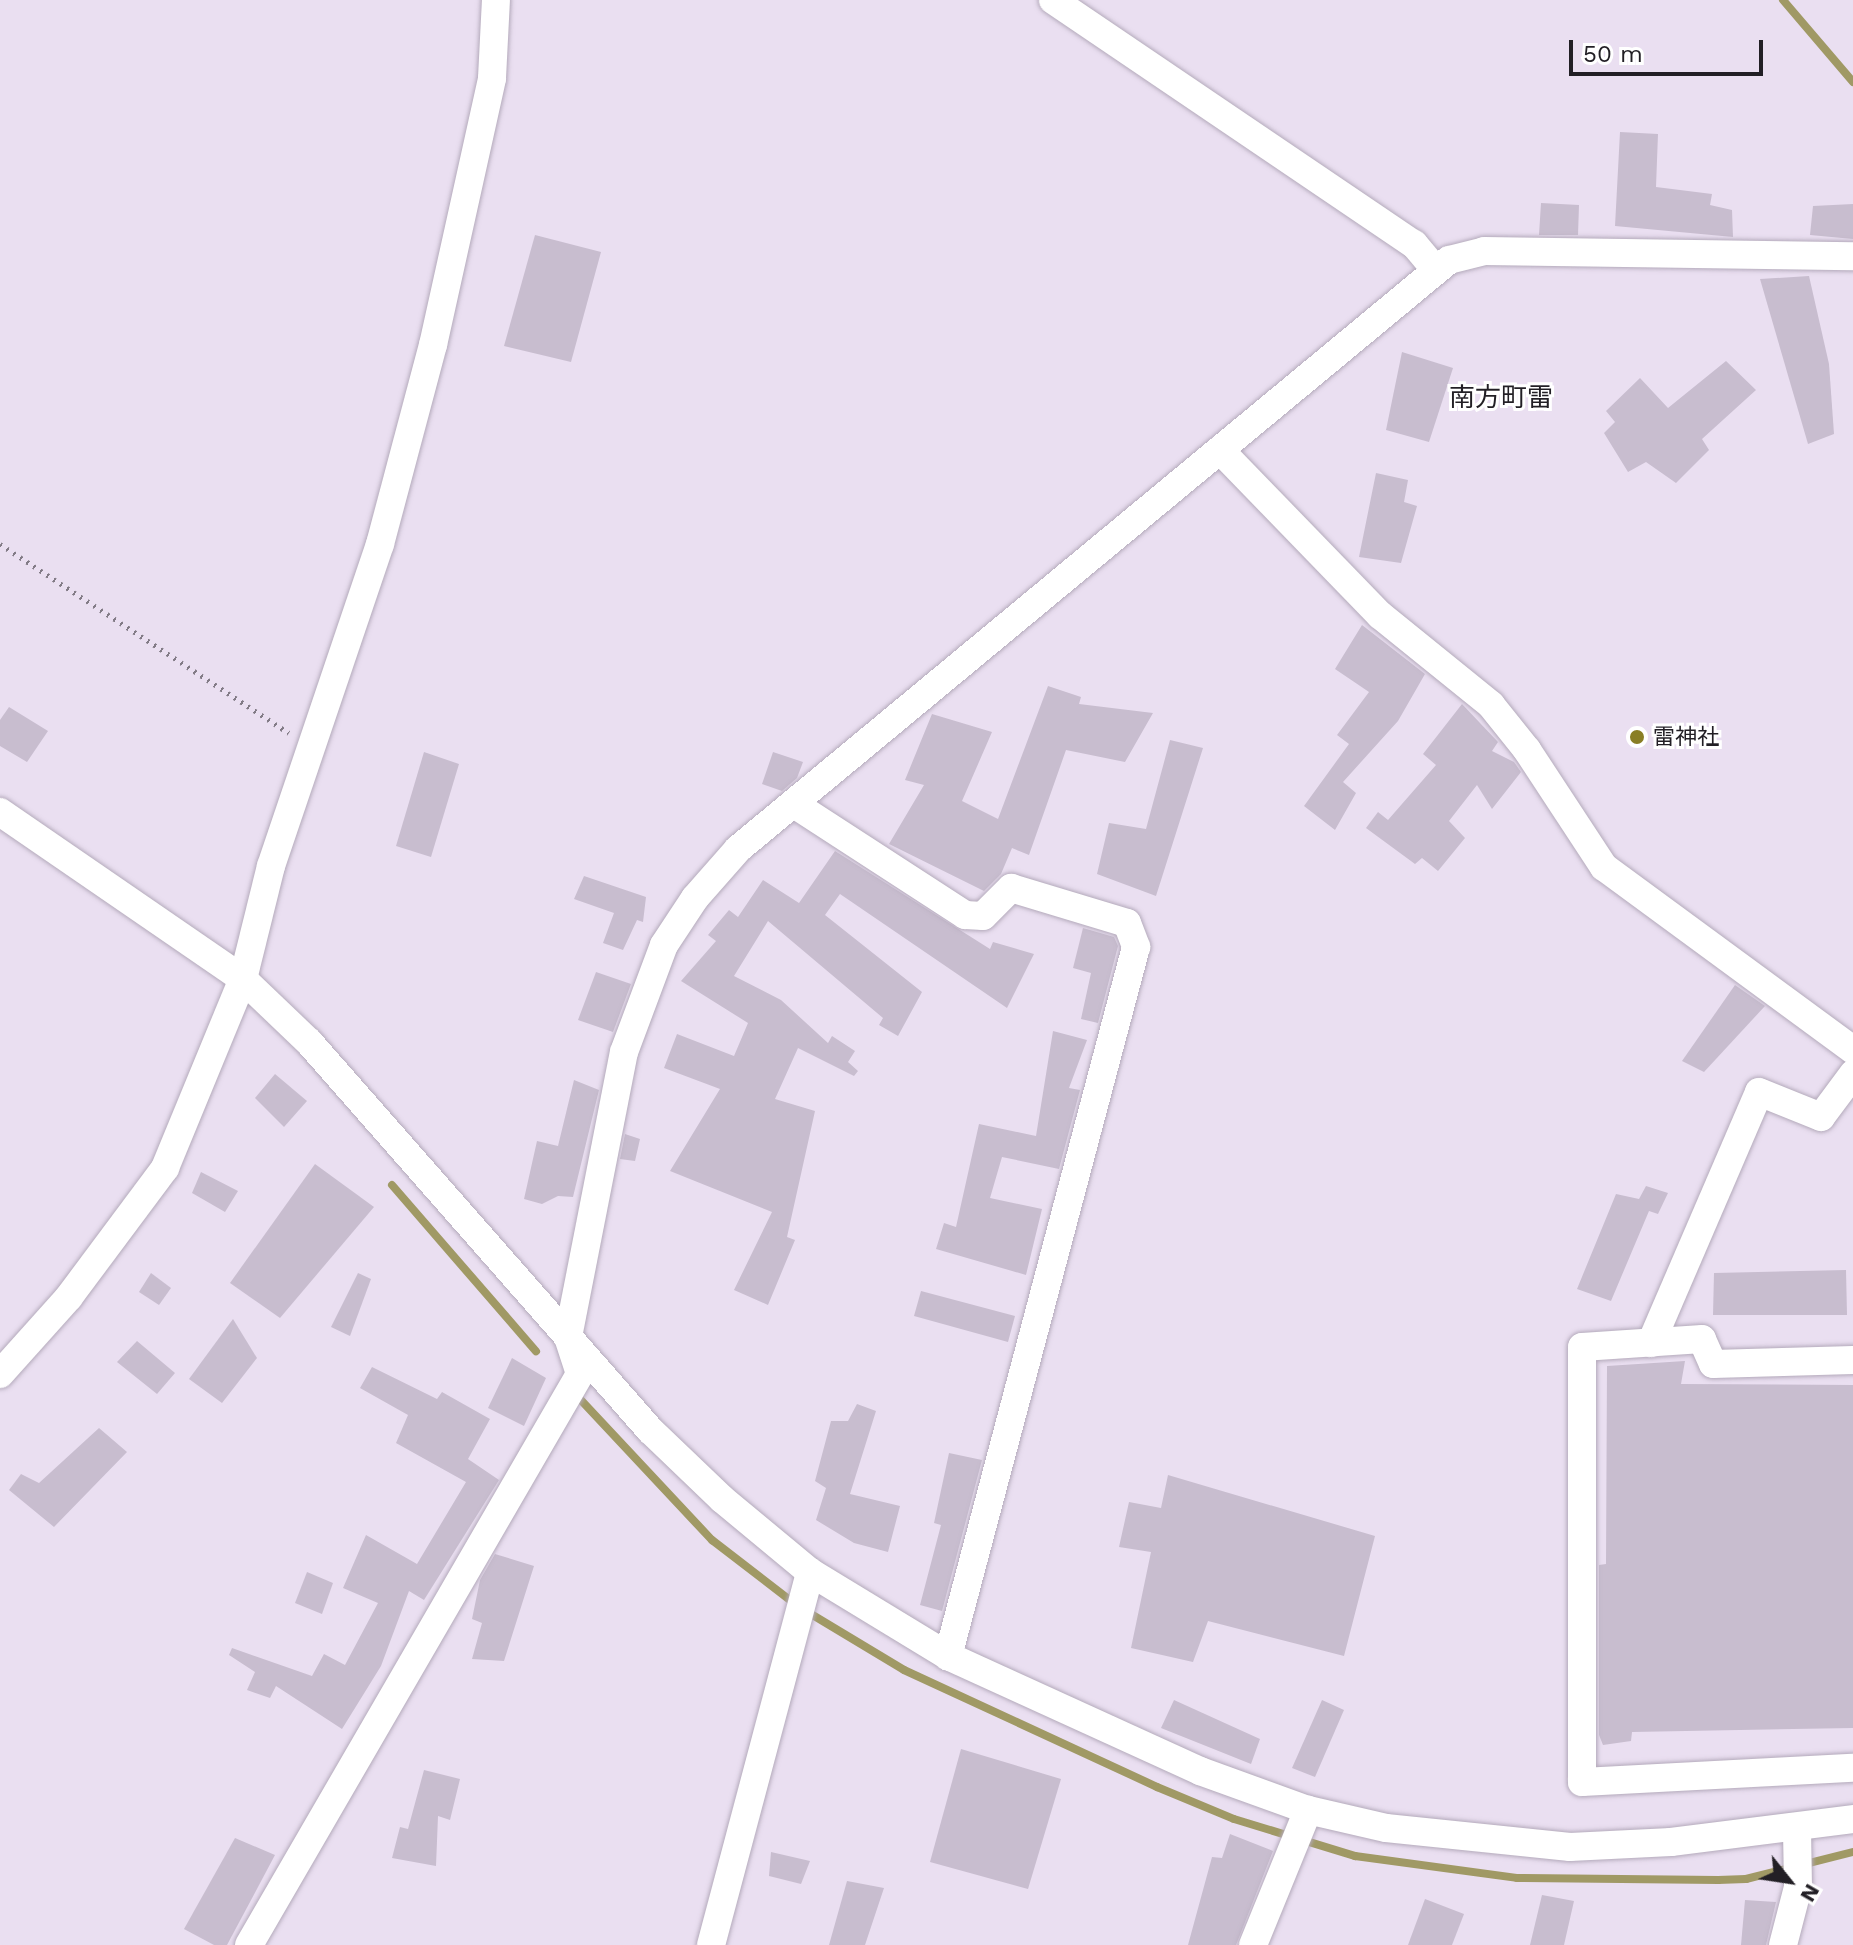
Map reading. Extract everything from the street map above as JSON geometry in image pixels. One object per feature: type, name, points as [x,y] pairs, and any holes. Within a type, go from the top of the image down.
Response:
[{"type":"street","points":[[0,1374],[69,1297],[165,1168],[243,979],[271,866],[314,749],[380,544],[433,345],[492,78],[496,0]]},
{"type":"street","points":[[1053,0],[1414,244],[1435,269]]},
{"type":"street","points":[[249,1945],[580,1374],[568,1337],[624,1052],[664,945],[695,898],[738,849],[1435,269],[1463,254],[1484,251],[1853,256]]},
{"type":"street","points":[[1220,450],[1380,615],[1491,705],[1527,750],[1604,867],[1853,1050]]},
{"type":"street","points":[[794,804],[965,915],[983,916],[1011,888],[1127,923],[1136,947],[948,1656]]},
{"type":"street","points":[[0,812],[243,979],[309,1042],[568,1337],[722,1499],[804,1595],[948,1656],[1200,1771],[1300,1829],[1442,1836],[1570,1847],[1797,1827],[1853,1819]]},
{"type":"street","points":[[1651,1343],[1759,1092],[1821,1117],[1853,1074]]},
{"type":"street","points":[[1853,1360],[1713,1364],[1702,1339],[1582,1347],[1582,1782],[1853,1768]]},
{"type":"street","points":[[711,1945],[804,1595]]},
{"type":"street","points":[[1783,1945],[1797,1867],[1797,1827]]},
{"type":"street","points":[[1253,1945],[1300,1829]]},
{"type":"path","points":[[0,544],[314,749]]},
{"type":"building","points":[[1620,132],[1658,134],[1656,187],[1712,194],[1710,205],[1732,210],[1733,237],[1615,226]]},
{"type":"building","points":[[1541,203],[1579,205],[1578,235],[1539,235]]},
{"type":"building","points":[[1853,204],[1853,239],[1810,235],[1813,206]]},
{"type":"building","points":[[535,235],[601,252],[571,362],[504,346]]},
{"type":"building","points":[[1809,276],[1829,364],[1834,434],[1808,444],[1760,279]]},
{"type":"building","points":[[1402,352],[1453,368],[1429,442],[1386,430]]},
{"type":"building","points":[[1726,361],[1756,390],[1702,439],[1709,450],[1676,483],[1646,462],[1628,472],[1604,433],[1615,422],[1606,411],[1640,378],[1668,408]]},
{"type":"building","points":[[1376,473],[1408,480],[1404,502],[1417,506],[1401,563],[1359,557]]},
{"type":"building","points":[[1362,625],[1425,674],[1398,721],[1343,782],[1356,793],[1335,830],[1304,806],[1349,744],[1337,735],[1369,692],[1335,669]]},
{"type":"building","points":[[1048,686],[1081,697],[1079,704],[1153,713],[1125,762],[1066,750],[1029,855],[1012,848],[1001,874],[984,891],[889,844],[924,785],[905,780],[932,714],[992,732],[962,801],[998,819]]},
{"type":"building","points":[[1462,704],[1498,742],[1492,751],[1514,762],[1521,772],[1492,809],[1477,785],[1449,821],[1465,838],[1438,871],[1422,858],[1415,864],[1366,828],[1378,812],[1388,820],[1436,765],[1423,754]]},
{"type":"building","points":[[9,707],[48,731],[27,762],[0,746],[0,720]]},
{"type":"building","points":[[1170,740],[1203,748],[1156,896],[1097,874],[1109,823],[1146,829]]},
{"type":"building","points":[[424,752],[459,764],[431,857],[396,846]]},
{"type":"building","points":[[773,752],[803,762],[797,778],[782,791],[762,784]]},
{"type":"building","points":[[835,851],[990,949],[993,942],[1034,954],[1007,1008],[840,894],[825,915],[922,992],[898,1036],[879,1025],[883,1018],[768,921],[734,976],[781,1000],[828,1043],[832,1036],[855,1051],[848,1062],[858,1071],[854,1076],[798,1048],[775,1099],[815,1111],[787,1237],[795,1240],[768,1305],[734,1290],[772,1212],[670,1171],[720,1089],[664,1068],[677,1034],[734,1056],[748,1023],[681,981],[716,941],[708,935],[729,910],[738,917],[763,880],[799,903]]},
{"type":"building","points":[[584,876],[646,897],[643,922],[637,920],[623,950],[603,943],[614,913],[574,899]]},
{"type":"building","points":[[1083,928],[1114,937],[1118,946],[1098,1023],[1081,1019],[1091,973],[1073,968]]},
{"type":"building","points":[[596,972],[631,984],[613,1032],[578,1020]]},
{"type":"building","points":[[1735,985],[1765,1006],[1704,1072],[1682,1061]]},
{"type":"building","points":[[1053,1031],[1087,1040],[1069,1088],[1080,1090],[1059,1169],[1002,1157],[990,1198],[1042,1209],[1026,1275],[936,1249],[944,1223],[956,1227],[979,1124],[1036,1136]]},
{"type":"building","points":[[275,1074],[307,1101],[284,1127],[255,1098]]},
{"type":"building","points":[[574,1080],[599,1090],[573,1197],[558,1196],[542,1204],[524,1199],[537,1141],[558,1146]]},
{"type":"building","points":[[625,1134],[640,1139],[635,1161],[620,1159]]},
{"type":"building","points":[[315,1164],[374,1207],[280,1318],[230,1283]]},
{"type":"building","points":[[201,1172],[238,1191],[225,1212],[192,1193]]},
{"type":"building","points":[[1646,1186],[1668,1193],[1658,1214],[1649,1211],[1611,1301],[1577,1289],[1616,1194],[1639,1199]]},
{"type":"building","points":[[1846,1270],[1847,1315],[1713,1315],[1714,1273]]},
{"type":"building","points":[[151,1273],[171,1288],[159,1305],[139,1292]]},
{"type":"building","points":[[358,1273],[371,1279],[350,1336],[331,1327]]},
{"type":"building","points":[[921,1291],[1015,1316],[1008,1342],[914,1316]]},
{"type":"building","points":[[233,1319],[257,1358],[222,1403],[189,1379]]},
{"type":"building","points":[[137,1341],[175,1373],[157,1394],[117,1362]]},
{"type":"building","points":[[512,1358],[546,1378],[524,1426],[488,1408]]},
{"type":"building","points":[[1685,1361],[1681,1384],[1853,1385],[1853,1728],[1632,1732],[1631,1741],[1603,1745],[1599,1735],[1599,1565],[1606,1564],[1607,1366]]},
{"type":"building","points":[[372,1367],[437,1399],[442,1392],[490,1419],[468,1459],[499,1480],[424,1600],[409,1591],[381,1666],[342,1729],[276,1686],[270,1698],[247,1690],[255,1672],[229,1655],[232,1648],[312,1676],[324,1654],[345,1665],[378,1603],[343,1588],[366,1535],[417,1564],[466,1482],[396,1443],[408,1415],[360,1388]]},
{"type":"building","points":[[857,1404],[876,1411],[850,1494],[900,1506],[888,1552],[854,1543],[816,1520],[826,1488],[815,1481],[831,1421],[848,1421]]},
{"type":"building","points":[[99,1428],[127,1452],[54,1527],[9,1490],[21,1474],[39,1483]]},
{"type":"building","points":[[949,1453],[982,1460],[942,1611],[920,1605],[941,1525],[934,1523]]},
{"type":"building","points":[[1168,1475],[1375,1536],[1344,1656],[1208,1621],[1193,1662],[1131,1648],[1151,1552],[1119,1547],[1129,1502],[1161,1508]]},
{"type":"building","points":[[495,1554],[534,1566],[504,1661],[472,1659],[482,1623],[472,1619],[480,1580]]},
{"type":"building","points":[[307,1572],[333,1583],[322,1614],[295,1603]]},
{"type":"building","points":[[1174,1700],[1260,1739],[1251,1764],[1161,1728]]},
{"type":"building","points":[[1322,1700],[1344,1710],[1315,1777],[1292,1768]]},
{"type":"building","points":[[961,1749],[1061,1779],[1028,1889],[930,1862]]},
{"type":"building","points":[[424,1770],[460,1779],[450,1820],[438,1816],[436,1866],[392,1858],[400,1827],[408,1829]]},
{"type":"building","points":[[1230,1834],[1273,1851],[1236,1945],[1188,1945],[1212,1857],[1222,1858]]},
{"type":"building","points":[[235,1838],[275,1855],[227,1945],[214,1945],[184,1929]]},
{"type":"building","points":[[771,1852],[810,1861],[801,1884],[769,1876]]},
{"type":"building","points":[[847,1881],[884,1888],[865,1945],[829,1945]]},
{"type":"building","points":[[1542,1895],[1574,1901],[1564,1945],[1530,1945]]},
{"type":"building","points":[[1425,1899],[1464,1914],[1452,1945],[1408,1945]]},
{"type":"building","points":[[1745,1900],[1776,1902],[1766,1945],[1741,1945]]},
{"type":"waterway","points":[[1783,0],[1853,82]]},
{"type":"waterway","points":[[392,1185],[536,1351]]},
{"type":"waterway","points":[[579,1398],[712,1540],[795,1604]]},
{"type":"waterway","points":[[806,1611],[904,1670],[1157,1787],[1234,1819],[1355,1856],[1517,1878],[1718,1880],[1746,1879],[1853,1852]]},
{"type":"place","name":"雷神社","points":[[1637,737]]},
{"type":"district","name":"南方町雷","points":[[1501,398]]}]
